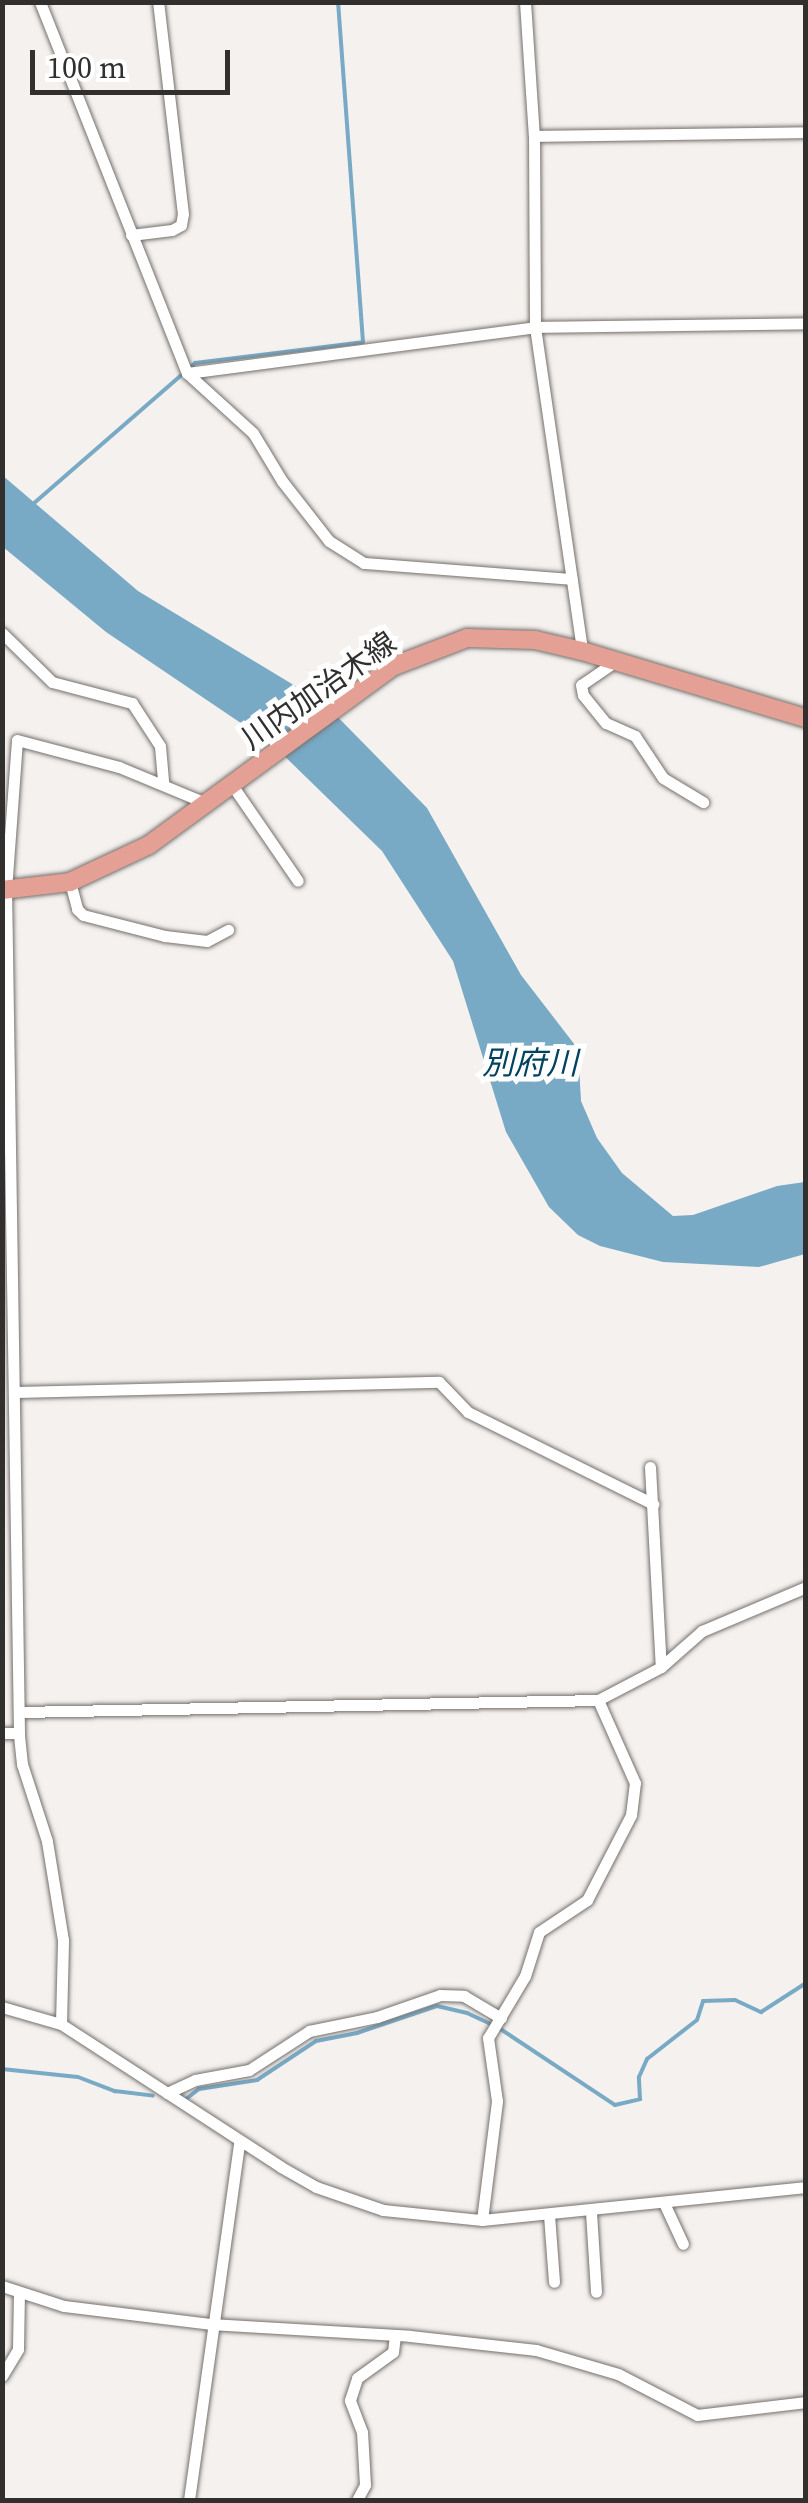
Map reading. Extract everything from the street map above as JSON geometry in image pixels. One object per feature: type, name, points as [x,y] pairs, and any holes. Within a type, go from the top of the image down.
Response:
[{"type":"main road","name":"川内加治木線","points":[[4,890],[70,882],[148,844],[394,666],[467,638],[535,640],[582,651],[806,718]]},
{"type":"street","points":[[40,2],[187,373],[253,434],[282,481],[329,542],[364,563],[571,579]]},
{"type":"street","points":[[131,235],[172,230],[181,225],[183,214],[158,2]]},
{"type":"street","points":[[525,2],[534,136],[536,327],[582,651]]},
{"type":"street","points":[[534,136],[806,132]]},
{"type":"street","points":[[187,373],[536,327],[806,323]]},
{"type":"street","points":[[2,632],[52,682],[132,703],[160,746],[163,784]]},
{"type":"street","points":[[616,661],[581,685],[584,696],[606,723],[635,736],[663,778],[702,802]]},
{"type":"street","points":[[61,2024],[63,1940],[47,1842],[22,1764],[19,1733],[16,1392],[9,1345],[4,890],[18,740],[163,784],[206,803]]},
{"type":"street","points":[[232,785],[298,881]]},
{"type":"street","points":[[70,882],[77,909],[83,915],[165,936],[207,941],[228,930]]},
{"type":"street","points":[[16,1392],[439,1382],[468,1412],[653,1504]]},
{"type":"street","points":[[650,1466],[660,1667]]},
{"type":"street","points":[[21,1712],[598,1700],[660,1667],[702,1631],[806,1587]]},
{"type":"street","points":[[482,2220],[497,2101],[488,2038],[525,1976],[539,1932],[587,1900],[631,1815],[635,1783],[598,1700]]},
{"type":"street","points":[[2,1732],[19,1733]]},
{"type":"street","points":[[167,2093],[216,2074],[249,2070],[309,2031],[377,2017],[440,1995],[464,1996],[499,2020]]},
{"type":"street","points":[[2,2006],[61,2024],[239,2142],[316,2187],[356,2203],[414,2216],[482,2220],[592,2212],[806,2187]]},
{"type":"street","points":[[189,2500],[210,2324],[239,2142]]},
{"type":"street","points":[[664,2203],[683,2244]]},
{"type":"street","points":[[592,2212],[596,2292]]},
{"type":"street","points":[[549,2215],[554,2282]]},
{"type":"street","points":[[2,2286],[64,2306],[210,2324],[536,2350],[590,2364],[697,2415],[806,2402]]},
{"type":"street","points":[[2,2376],[18,2350],[18,2294]]},
{"type":"street","points":[[357,2500],[365,2485],[362,2432],[350,2400],[358,2378],[393,2352],[394,2336]]},
{"type":"water","name":"別府川","points":[[2,475],[138,591],[325,704],[427,808],[521,975],[578,1049],[581,1101],[597,1138],[622,1173],[673,1216],[693,1215],[777,1186],[805,1182],[805,1254],[759,1267],[663,1262],[600,1246],[578,1235],[549,1207],[506,1132],[453,961],[382,851],[272,744],[106,632],[3,547]]},
{"type":"waterway","points":[[33,504],[195,363],[363,342],[338,2]]},
{"type":"waterway","points":[[186,2099],[199,2089],[257,2080],[316,2041],[357,2033],[437,2006],[467,2013],[499,2028],[615,2105],[640,2099],[639,2077],[647,2059],[697,2020],[703,2001],[735,2000],[761,2012],[806,1983]]},
{"type":"waterway","points":[[2,2069],[78,2077],[115,2091],[153,2096]]}]
